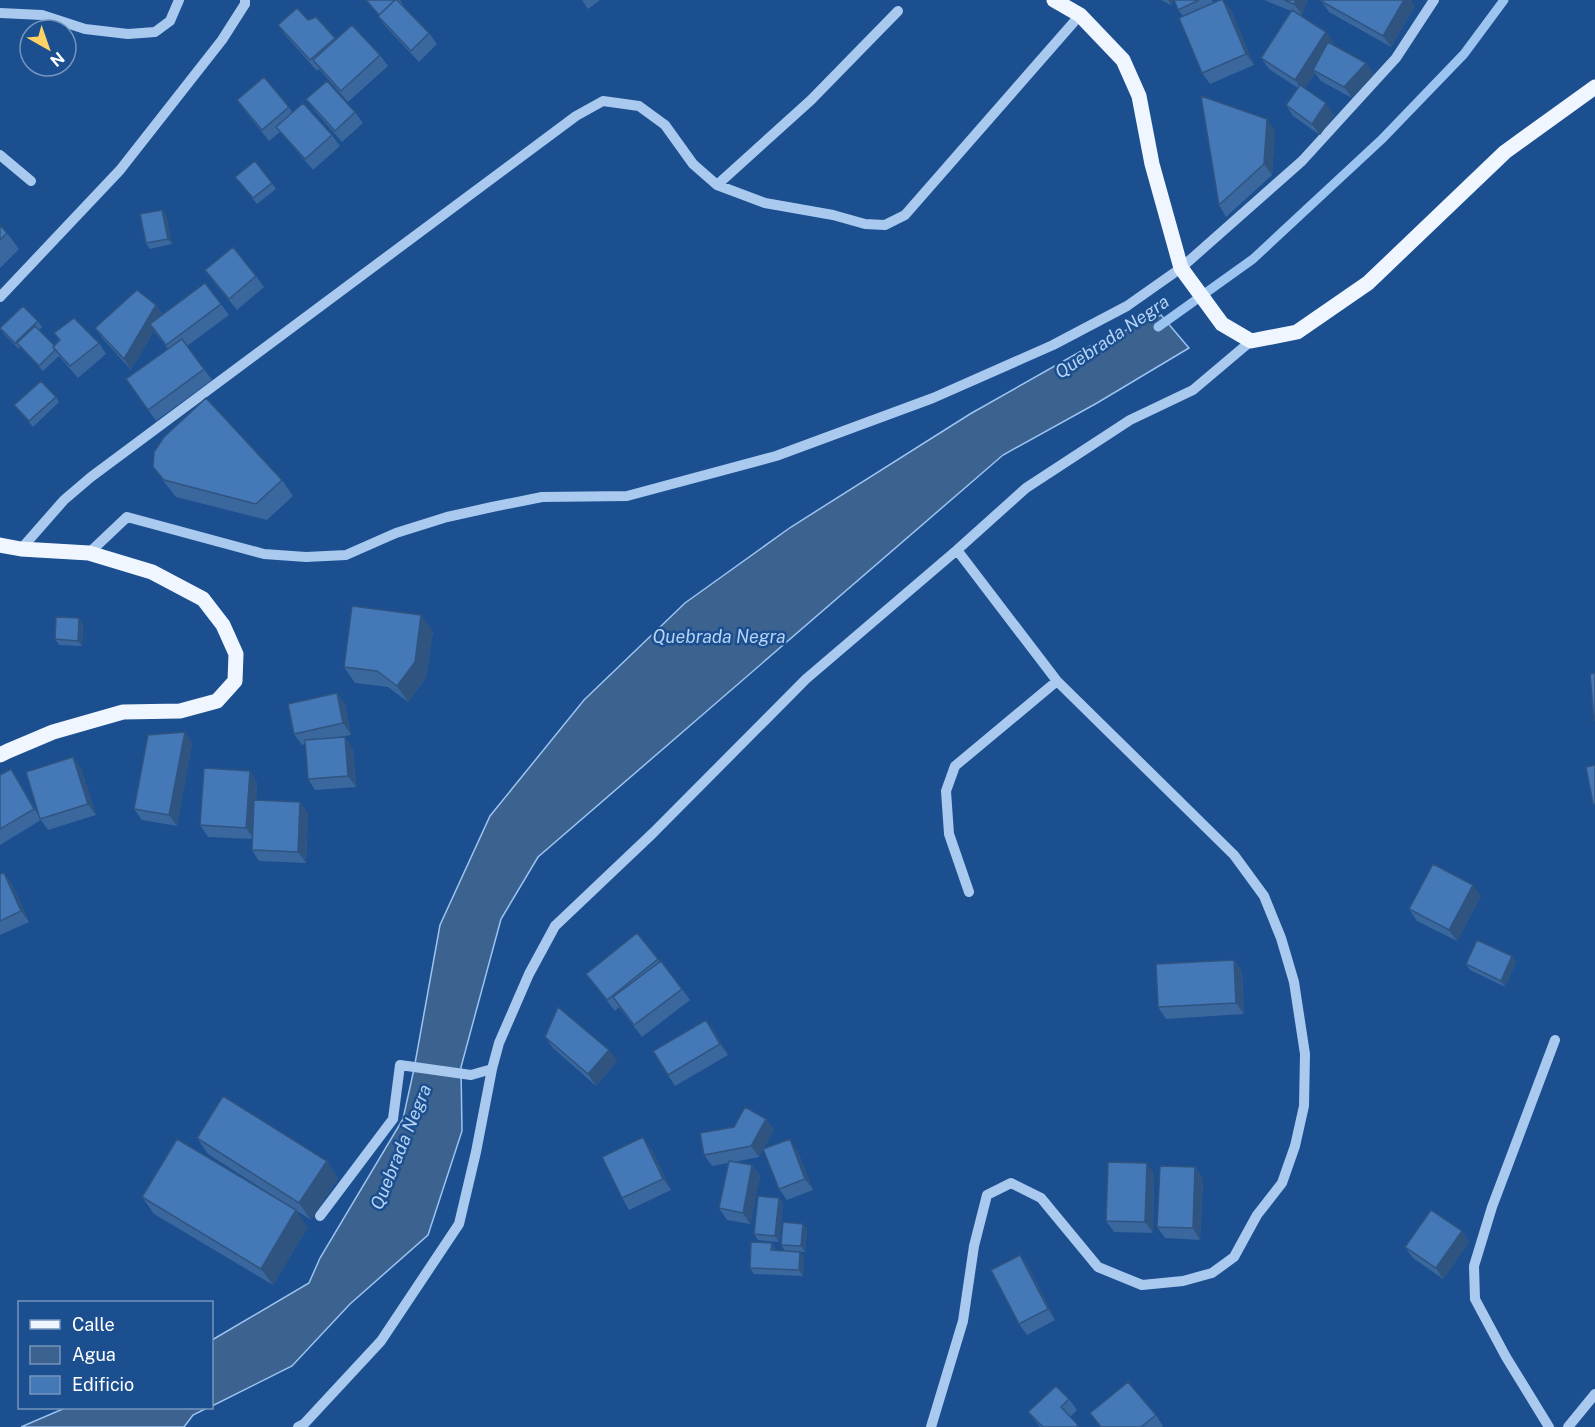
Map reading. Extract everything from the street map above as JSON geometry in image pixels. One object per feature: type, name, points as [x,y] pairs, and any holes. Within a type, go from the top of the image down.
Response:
[{"type":"main road","points":[[1054,0],[1080,15],[1123,60],[1139,96],[1152,164],[1181,268],[1222,324],[1251,341],[1298,332],[1368,283],[1505,152],[1595,87]]},
{"type":"main road","points":[[0,545],[21,549],[89,554],[152,572],[203,599],[223,625],[236,654],[235,681],[217,701],[180,711],[123,712],[54,732],[0,756]]},
{"type":"street","points":[[0,14],[42,15],[85,29],[129,34],[155,32],[170,21],[179,0]]},
{"type":"street","points":[[0,297],[120,170],[222,40],[245,4],[245,0]]},
{"type":"street","points":[[89,554],[127,517],[264,554],[306,557],[346,555],[396,533],[447,517],[542,497],[627,496],[776,456],[933,398],[1053,345],[1127,306],[1181,268],[1302,161],[1396,57],[1434,0]]},
{"type":"street","points":[[717,185],[811,100],[897,11]]},
{"type":"street","points":[[21,549],[64,500],[91,477],[566,123],[603,101],[639,106],[665,125],[693,164],[717,185],[765,204],[833,215],[865,224],[885,225],[905,215],[1080,15]]},
{"type":"street","points":[[0,155],[30,181]]},
{"type":"street","points":[[298,1427],[304,1424],[381,1341],[459,1224],[499,1043],[529,974],[555,926],[653,833],[806,679],[1026,488],[1130,420],[1193,390],[1251,341]]},
{"type":"street","points":[[931,1427],[963,1321],[974,1246],[987,1195],[1011,1184],[1041,1198],[1098,1267],[1143,1285],[1183,1281],[1212,1273],[1234,1257],[1257,1215],[1282,1183],[1295,1146],[1304,1106],[1305,1054],[1294,982],[1281,938],[1264,896],[1234,855],[1057,681],[957,550]]},
{"type":"street","points":[[969,892],[949,834],[946,791],[955,766],[1057,681]]},
{"type":"street","points":[[1549,1427],[1506,1357],[1475,1299],[1474,1266],[1492,1207],[1556,1040]]},
{"type":"street","points":[[320,1216],[393,1119],[400,1065],[471,1075],[492,1069]]},
{"type":"street","points":[[1568,1427],[1595,1394]]},
{"type":"water","name":"Quebrada Negra","points":[[1161,315],[1189,348],[1003,455],[538,857],[501,919],[461,1067],[462,1131],[428,1235],[350,1304],[292,1366],[213,1406],[213,1339],[309,1283],[320,1258],[403,1119],[440,925],[490,816],[584,700],[685,603],[791,527],[970,414],[1092,345]]},
{"type":"water","points":[[63,1409],[205,1409],[193,1415],[184,1427],[21,1427]]},
{"type":"building","points":[[366,0],[395,0],[379,15]]},
{"type":"building","points":[[395,0],[429,33],[411,51],[378,16]]},
{"type":"building","points":[[1174,0],[1199,0],[1178,10]]},
{"type":"building","points":[[1223,0],[1246,54],[1202,73],[1179,18]]},
{"type":"building","points":[[1284,0],[1296,0],[1294,4]]},
{"type":"building","points":[[1321,0],[1404,0],[1383,36]]},
{"type":"building","points":[[297,8],[308,20],[316,17],[335,38],[310,60],[278,25]]},
{"type":"building","points":[[1292,10],[1326,32],[1295,80],[1261,58]]},
{"type":"building","points":[[352,25],[380,55],[341,91],[313,60]]},
{"type":"building","points":[[1328,42],[1366,63],[1344,87],[1313,70]]},
{"type":"building","points":[[264,77],[289,107],[262,130],[237,100]]},
{"type":"building","points":[[327,81],[355,112],[335,131],[306,99]]},
{"type":"building","points":[[1300,85],[1326,103],[1312,124],[1286,105]]},
{"type":"building","points":[[1201,96],[1267,119],[1264,164],[1219,205]]},
{"type":"building","points":[[303,103],[332,135],[305,159],[276,127]]},
{"type":"building","points":[[255,161],[272,183],[253,198],[235,177]]},
{"type":"building","points":[[162,210],[168,239],[146,243],[140,214]]},
{"type":"building","points":[[0,225],[7,233],[0,240]]},
{"type":"building","points":[[233,247],[256,276],[229,299],[205,270]]},
{"type":"building","points":[[205,283],[221,304],[166,345],[150,324]]},
{"type":"building","points":[[137,290],[156,305],[124,359],[95,328]]},
{"type":"building","points":[[23,306],[38,321],[15,343],[0,328]]},
{"type":"building","points":[[74,318],[99,343],[70,366],[53,347],[60,340],[54,333]]},
{"type":"building","points":[[35,326],[54,345],[55,350],[39,366],[17,343]]},
{"type":"building","points":[[182,339],[204,369],[148,410],[126,379]]},
{"type":"building","points":[[41,381],[56,397],[29,421],[14,405]]},
{"type":"building","points":[[206,398],[282,480],[256,504],[164,480],[153,467],[154,452],[164,437]]},
{"type":"building","points":[[352,606],[421,615],[415,662],[397,686],[377,671],[344,667]]},
{"type":"building","points":[[56,617],[79,618],[78,641],[55,639]]},
{"type":"building","points":[[1595,673],[1595,720],[1594,720],[1590,674]]},
{"type":"building","points":[[337,693],[343,723],[294,734],[288,704]]},
{"type":"building","points":[[185,732],[169,815],[134,809],[148,735]]},
{"type":"building","points":[[345,737],[348,776],[308,779],[305,740]]},
{"type":"building","points":[[73,757],[88,804],[40,819],[26,772]]},
{"type":"building","points":[[1595,765],[1595,804],[1593,804],[1586,767]]},
{"type":"building","points":[[204,768],[250,771],[246,828],[200,825]]},
{"type":"building","points":[[11,769],[34,809],[0,829],[0,775]]},
{"type":"building","points":[[254,800],[300,802],[298,852],[252,850]]},
{"type":"building","points":[[1433,864],[1473,885],[1449,930],[1409,909]]},
{"type":"building","points":[[4,873],[21,911],[0,921],[0,874]]},
{"type":"building","points":[[637,933],[658,959],[607,1000],[586,974]]},
{"type":"building","points":[[1477,940],[1512,956],[1501,981],[1466,964]]},
{"type":"building","points":[[1234,960],[1236,1003],[1158,1007],[1156,964]]},
{"type":"building","points":[[661,961],[682,989],[634,1025],[613,997]]},
{"type":"building","points":[[558,1007],[609,1050],[588,1074],[545,1037]]},
{"type":"building","points":[[706,1020],[720,1044],[668,1075],[653,1051]]},
{"type":"building","points":[[223,1096],[327,1161],[299,1203],[197,1138]]},
{"type":"building","points":[[745,1107],[766,1119],[751,1146],[704,1155],[700,1133],[734,1127]]},
{"type":"building","points":[[643,1137],[663,1179],[622,1198],[602,1157]]},
{"type":"building","points":[[177,1139],[296,1210],[261,1269],[142,1197]]},
{"type":"building","points":[[790,1139],[805,1179],[779,1189],[763,1149]]},
{"type":"building","points":[[729,1161],[752,1165],[743,1213],[719,1208]]},
{"type":"building","points":[[1108,1162],[1147,1163],[1145,1222],[1106,1221]]},
{"type":"building","points":[[1160,1166],[1195,1167],[1193,1228],[1157,1227]]},
{"type":"building","points":[[758,1196],[779,1198],[775,1236],[754,1234]]},
{"type":"building","points":[[1431,1210],[1462,1231],[1436,1268],[1405,1247]]},
{"type":"building","points":[[783,1222],[803,1224],[801,1246],[781,1245]]},
{"type":"building","points":[[751,1242],[772,1243],[771,1250],[800,1252],[799,1270],[750,1268]]},
{"type":"building","points":[[1020,1255],[1048,1309],[1019,1324],[991,1270]]},
{"type":"building","points":[[1128,1382],[1156,1415],[1141,1427],[1101,1427],[1090,1413]]},
{"type":"building","points":[[1056,1386],[1069,1399],[1061,1407],[1078,1425],[1076,1427],[1043,1427],[1028,1412]]},
{"type":"waterway","name":"Quebrada Negra","points":[[1158,327],[1253,259],[1381,140],[1464,54],[1504,0]]}]
